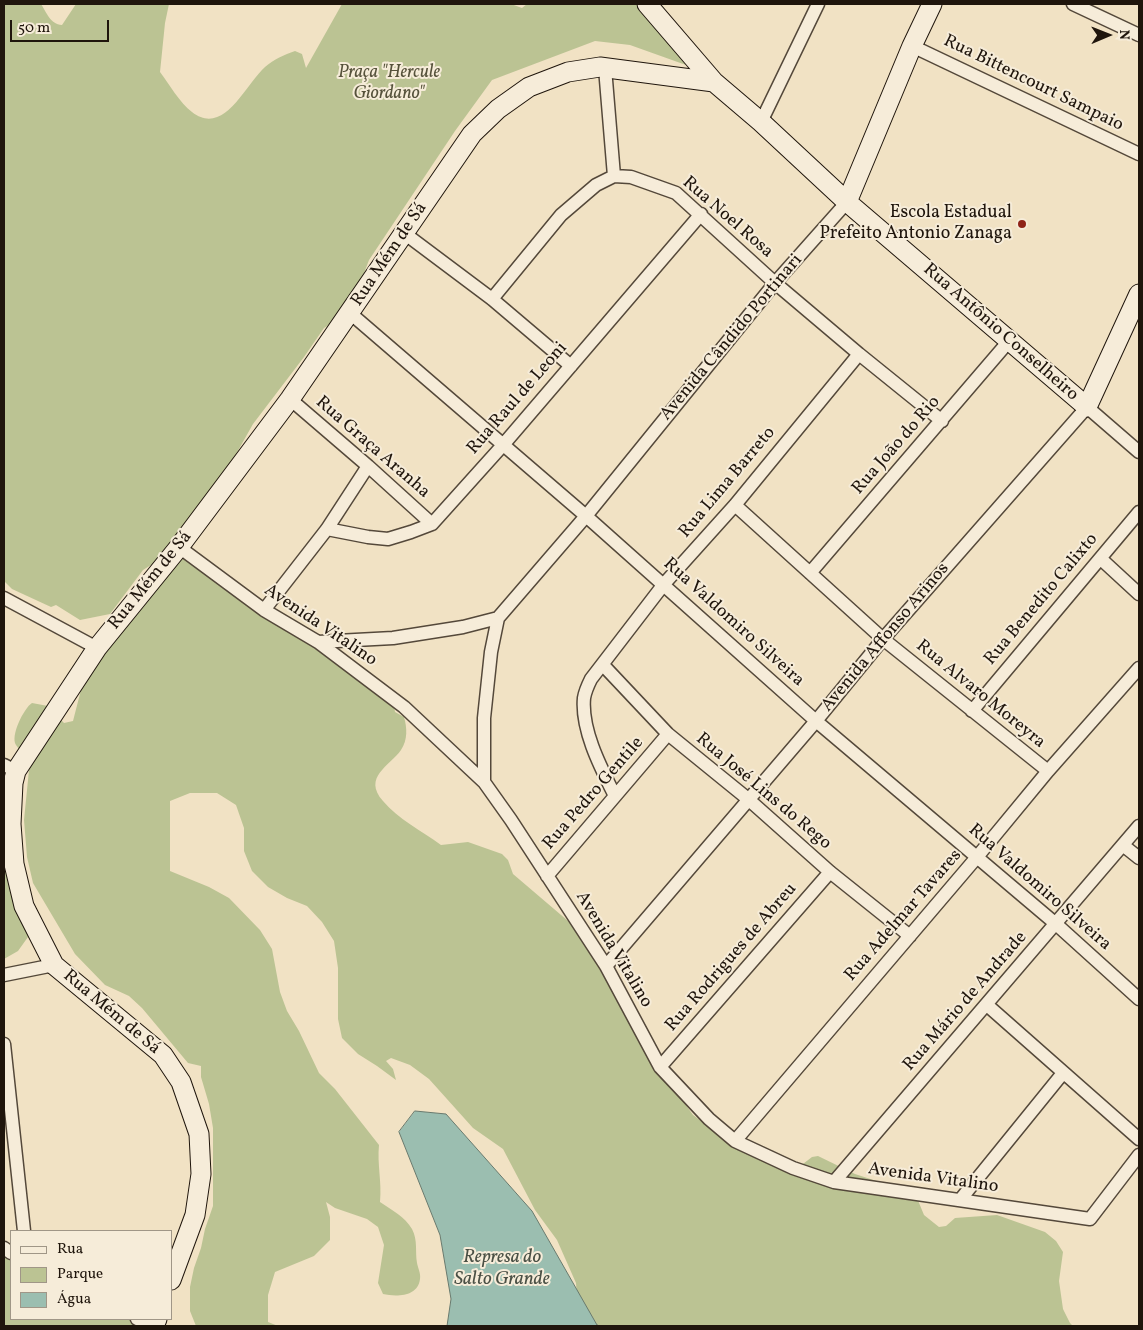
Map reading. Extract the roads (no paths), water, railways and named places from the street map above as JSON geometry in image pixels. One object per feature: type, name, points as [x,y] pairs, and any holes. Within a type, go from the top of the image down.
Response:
[{"type":"street","points":[[761,122],[818,4]]},
{"type":"street","name":"Avenida Cândido Portinari","points":[[498,618],[586,516],[775,283],[847,202],[912,46],[932,4]]},
{"type":"street","points":[[1073,4],[1139,35]]},
{"type":"street","name":"Rua Antônio Conselheiro","points":[[649,5],[714,82],[761,122],[847,202],[1139,452]]},
{"type":"street","name":"Rua Bittencourt Sampaio","points":[[912,46],[1139,154]]},
{"type":"street","name":"Rua Mém de Sá","points":[[172,1277],[195,1215],[201,1174],[199,1134],[181,1082],[163,1055],[54,965],[24,906],[14,864],[11,824],[13,783],[10,768],[96,648],[179,547],[290,399],[472,134],[498,109],[529,86],[568,72],[600,67],[714,82]]},
{"type":"street","points":[[492,300],[561,216],[596,184],[614,176],[605,68]]},
{"type":"street","name":"Rua Noel Rosa","points":[[614,176],[630,177],[676,193],[775,283],[942,421]]},
{"type":"street","name":"Rua Raul de Leoni","points":[[327,529],[388,539],[432,524],[503,445],[701,214]]},
{"type":"street","points":[[404,233],[492,300],[571,366]]},
{"type":"street","name":"Avenida Affonso Arinos","points":[[606,966],[816,721],[883,639],[1087,407],[1139,294]]},
{"type":"street","name":"Rua Valdomiro Silveira","points":[[350,314],[664,584],[816,721],[1056,924],[1139,999]]},
{"type":"street","name":"Rua João do Rio","points":[[810,573],[942,421],[1009,340]]},
{"type":"street","name":"Rua Lima Barreto","points":[[615,796],[594,755],[584,715],[584,696],[590,679],[603,665],[664,584],[735,505],[859,354]]},
{"type":"street","name":"Rua Graça Aranha","points":[[290,399],[432,524]]},
{"type":"street","points":[[264,610],[327,529],[368,466]]},
{"type":"street","name":"Rua Alvaro Moreyra","points":[[735,505],[883,639],[1048,771]]},
{"type":"street","name":"Rua Benedito Calixto","points":[[972,711],[1139,512]]},
{"type":"street","name":"Avenida Vitalino","points":[[179,547],[264,610],[318,642],[404,707],[484,782],[511,820],[606,966],[660,1067],[710,1119],[735,1141],[793,1168],[834,1182],[1090,1219],[1139,1155]]},
{"type":"street","points":[[1101,559],[1139,594]]},
{"type":"street","points":[[4,598],[96,648]]},
{"type":"street","points":[[318,642],[394,638],[498,618],[484,718],[484,782]]},
{"type":"street","name":"Rua José Lins do Rego","points":[[603,665],[668,734],[748,799],[830,872],[910,936]]},
{"type":"street","name":"Rua Adelmar Tavares","points":[[735,1141],[1048,771],[1139,668]]},
{"type":"street","name":"Rua Pedro Gentile","points":[[547,876],[668,734]]},
{"type":"street","name":"Rua Mário de Andrade","points":[[834,1182],[1124,846],[1139,826]]},
{"type":"street","points":[[1124,846],[1139,858]]},
{"type":"street","name":"Rua Rodrigues de Abreu","points":[[660,1067],[830,872]]},
{"type":"street","points":[[4,975],[54,965]]},
{"type":"street","points":[[987,1005],[1139,1139]]},
{"type":"street","points":[[4,1044],[24,1230]]},
{"type":"street","points":[[960,1200],[1063,1073]]},
{"type":"street","points":[[138,1320],[153,1326]]},
{"type":"water","name":"Represa do Salto Grande","points":[[415,1111],[446,1114],[532,1211],[597,1325],[600,1326],[447,1326],[451,1299],[440,1235],[399,1132]]},
{"type":"place","name":"Escola Estadual Prefeito Antonio Zanaga","points":[[1022,224]]},
{"type":"park label","name":"Praça \"Hercule Giordano\"","points":[[389,84]]}]
